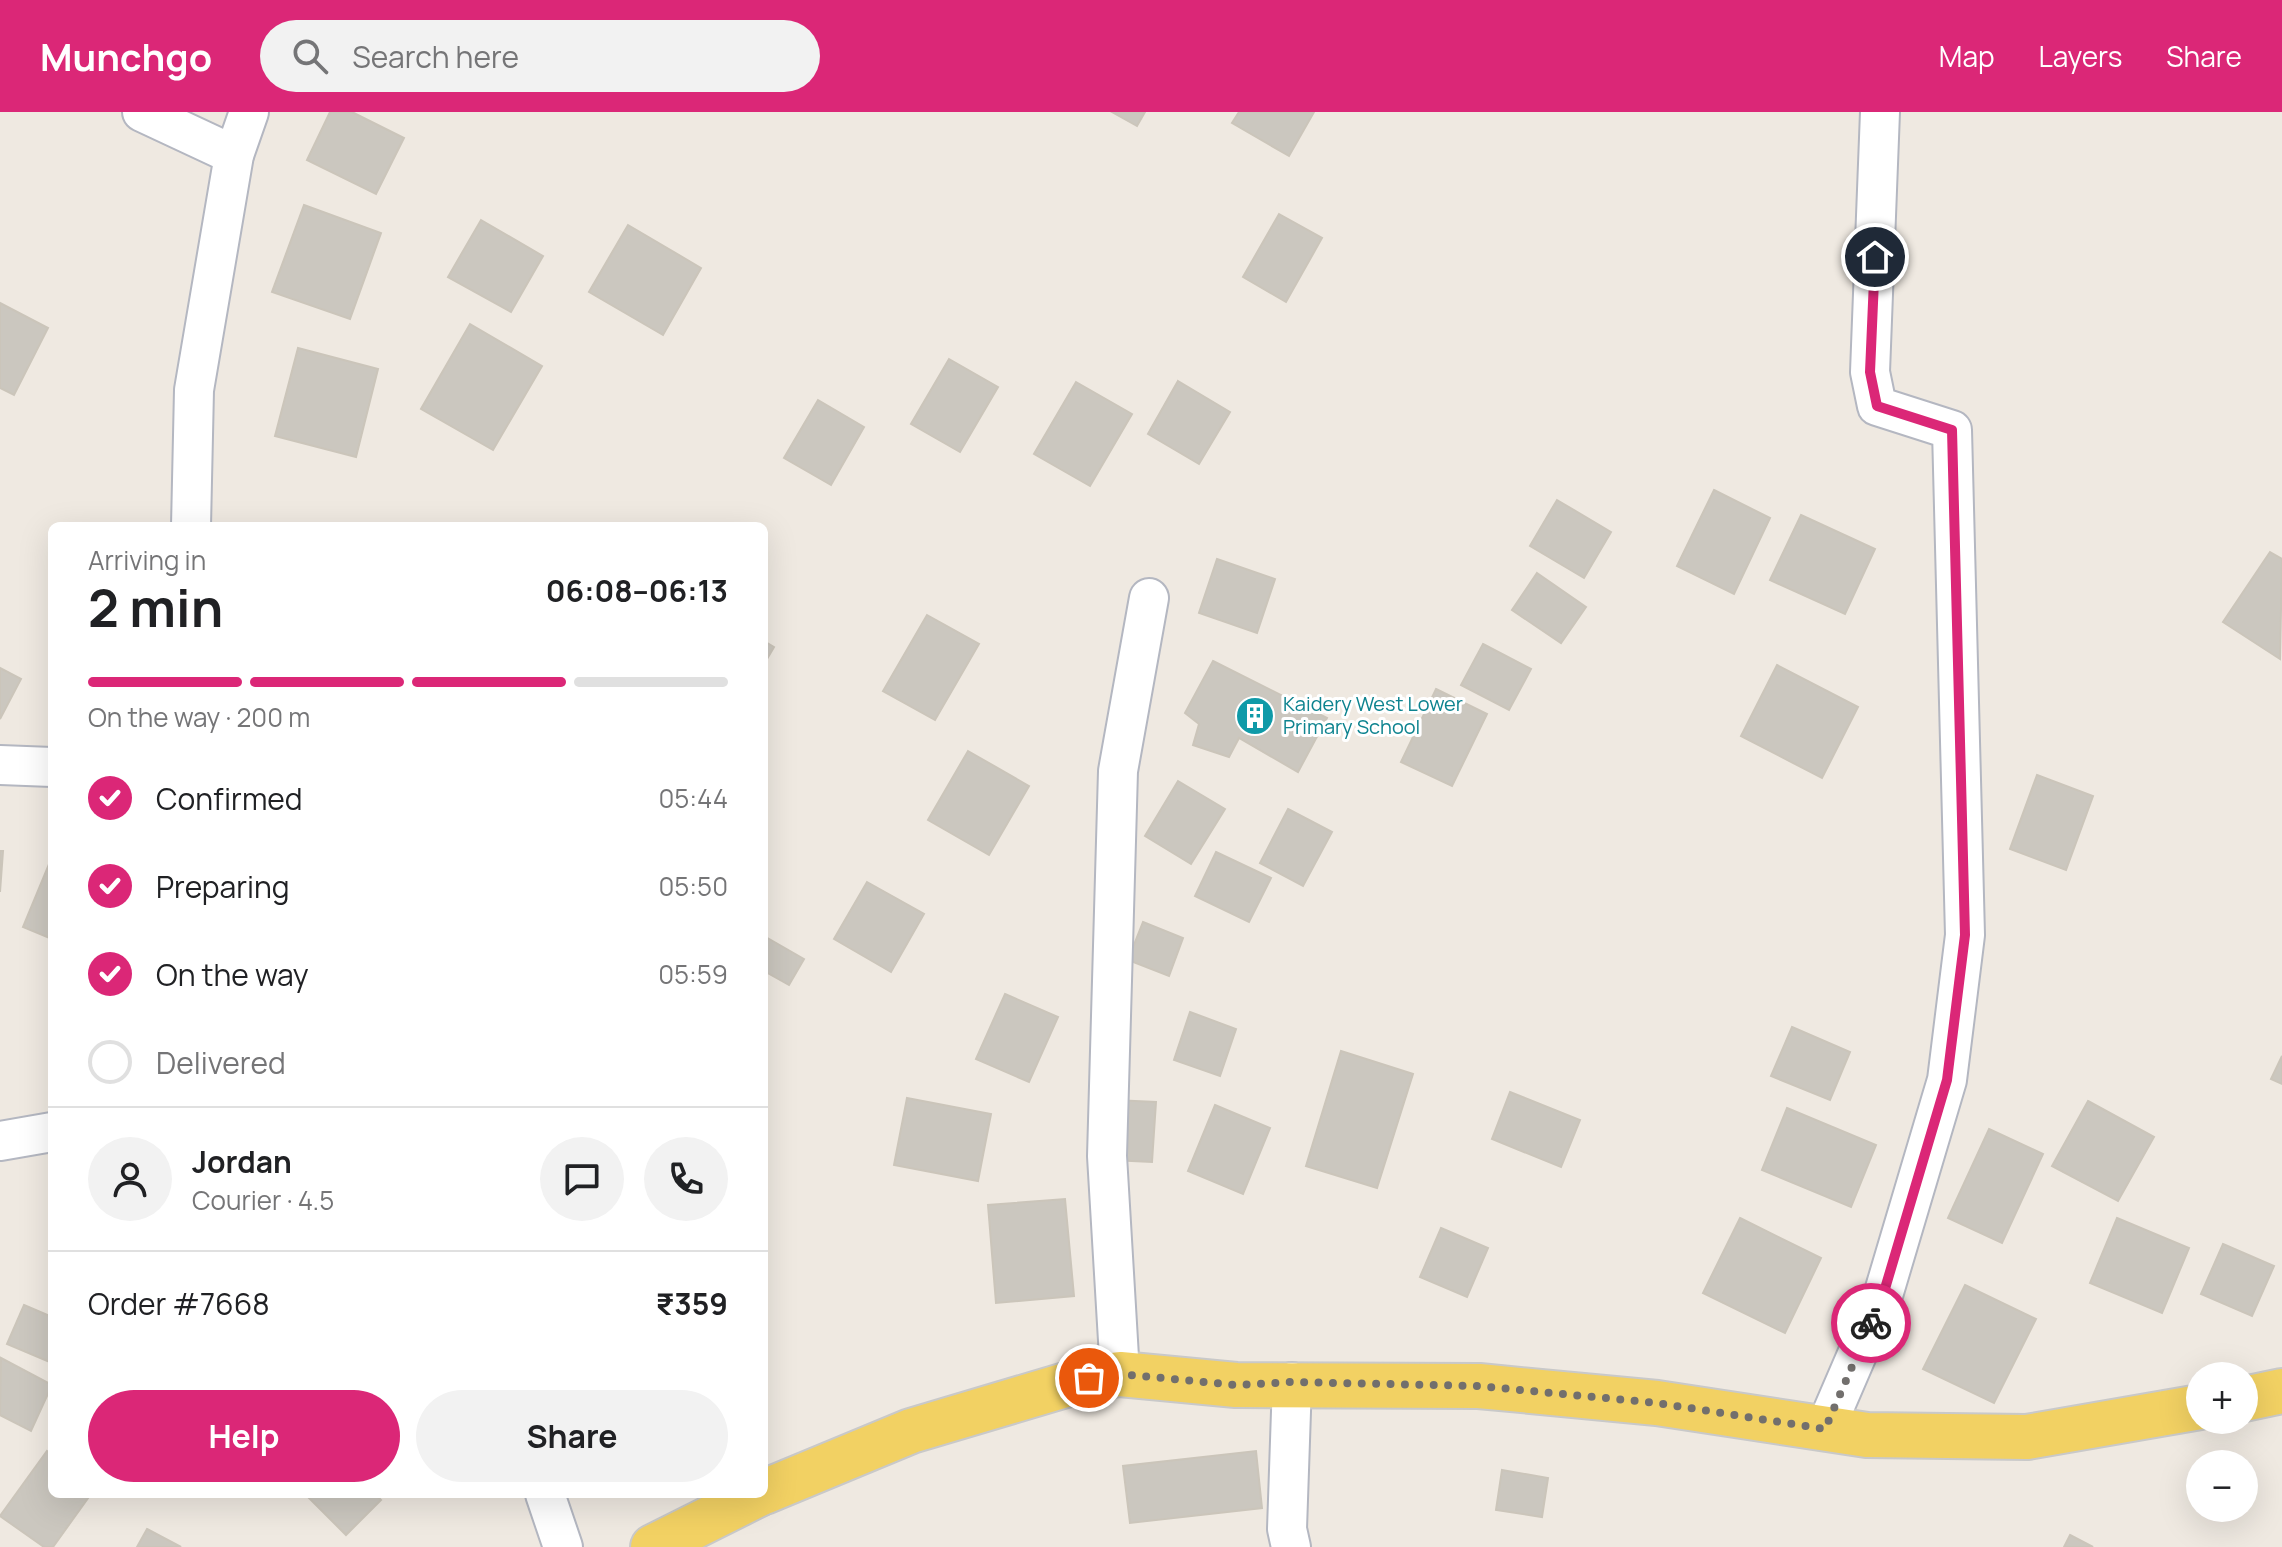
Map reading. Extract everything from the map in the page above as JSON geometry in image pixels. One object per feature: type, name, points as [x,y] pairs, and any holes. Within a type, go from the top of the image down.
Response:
[{"type":"main road","points":[[768,1491],[911,1431],[1089,1378],[1120,1374],[1236,1385],[1292,1382],[1479,1386],[1657,1403],[1867,1435],[2027,1437],[2186,1409]]},
{"type":"main road","points":[[2258,1396],[2282,1391]]},
{"type":"main road","points":[[653,1547],[752,1498]]},
{"type":"street","points":[[142,112],[234,155]]},
{"type":"street","points":[[191,522],[194,390],[234,155],[249,112]]},
{"type":"street","points":[[1825,1429],[1884,1292],[1947,1080],[1965,935],[1952,430],[1877,406],[1870,372],[1880,112]]},
{"type":"street","points":[[1120,1374],[1107,1156],[1118,771],[1149,598]]},
{"type":"street","points":[[0,765],[48,767]]},
{"type":"street","points":[[0,1141],[48,1133]]},
{"type":"street","points":[[1291,1547],[1287,1529],[1292,1382]]},
{"type":"street","points":[[546,1498],[563,1547]]},
{"type":"building","points":[[330,112],[352,112],[404,138],[376,194],[307,160]]},
{"type":"building","points":[[1112,112],[1145,112],[1137,126]]},
{"type":"building","points":[[1239,112],[1314,112],[1289,156],[1232,123]]},
{"type":"building","points":[[304,205],[381,233],[350,319],[272,292]]},
{"type":"building","points":[[1279,214],[1322,238],[1286,302],[1243,277]]},
{"type":"building","points":[[481,220],[543,256],[511,312],[448,277]]},
{"type":"building","points":[[628,225],[701,268],[663,335],[589,292]]},
{"type":"building","points":[[0,303],[48,328],[14,395],[0,388]]},
{"type":"building","points":[[470,324],[542,366],[493,450],[421,409]]},
{"type":"building","points":[[298,348],[378,369],[356,457],[275,436]]},
{"type":"building","points":[[949,359],[998,387],[960,452],[911,424]]},
{"type":"building","points":[[1178,381],[1230,412],[1199,464],[1148,434]]},
{"type":"building","points":[[1076,382],[1132,414],[1090,486],[1034,454]]},
{"type":"building","points":[[818,400],[864,427],[831,485],[784,458]]},
{"type":"building","points":[[1714,490],[1770,518],[1734,594],[1677,566]]},
{"type":"building","points":[[1557,500],[1611,532],[1584,578],[1530,546]]},
{"type":"building","points":[[1801,515],[1875,549],[1845,614],[1770,580]]},
{"type":"building","points":[[2270,552],[2282,559],[2280,659],[2223,622]]},
{"type":"building","points":[[1217,559],[1275,579],[1257,633],[1199,613]]},
{"type":"building","points":[[1537,573],[1586,607],[1561,643],[1512,610]]},
{"type":"building","points":[[927,615],[979,644],[935,720],[883,691]]},
{"type":"building","points":[[768,643],[774,647],[768,657]]},
{"type":"building","points":[[1483,644],[1531,669],[1509,710],[1461,685]]},
{"type":"building","name":"Kaidery West Lower Primary School","points":[[1213,661],[1327,718],[1298,772],[1239,738],[1229,757],[1193,745],[1199,724],[1185,713]]},
{"type":"building","points":[[1777,665],[1858,707],[1822,778],[1741,736]]},
{"type":"building","points":[[0,668],[21,679],[0,719]]},
{"type":"building","points":[[1436,689],[1487,714],[1452,786],[1401,762]]},
{"type":"building","points":[[968,751],[1029,786],[989,855],[928,820]]},
{"type":"building","points":[[2037,775],[2093,796],[2066,870],[2010,849]]},
{"type":"building","points":[[1178,781],[1225,809],[1191,864],[1145,836]]},
{"type":"building","points":[[1288,809],[1332,832],[1303,886],[1260,863]]},
{"type":"building","points":[[0,851],[3,851],[0,892]]},
{"type":"building","points":[[1216,852],[1271,878],[1249,922],[1195,896]]},
{"type":"building","points":[[48,867],[48,937],[23,927]]},
{"type":"building","points":[[867,882],[924,914],[891,972],[834,939]]},
{"type":"building","points":[[1143,922],[1183,938],[1169,976],[1128,960]]},
{"type":"building","points":[[768,938],[804,959],[789,985],[768,973]]},
{"type":"building","points":[[1005,994],[1058,1017],[1029,1082],[976,1059]]},
{"type":"building","points":[[1190,1012],[1236,1029],[1220,1076],[1174,1060]]},
{"type":"building","points":[[1792,1027],[1850,1052],[1830,1100],[1771,1076]]},
{"type":"building","points":[[1341,1051],[1413,1074],[1377,1188],[1306,1166]]},
{"type":"building","points":[[2282,1056],[2282,1084],[2271,1079]]},
{"type":"building","points":[[1510,1092],[1580,1120],[1561,1167],[1492,1139]]},
{"type":"building","points":[[907,1098],[991,1114],[978,1181],[894,1165]]},
{"type":"building","points":[[1113,1100],[1156,1102],[1152,1162],[1111,1160]]},
{"type":"building","points":[[2088,1101],[2154,1137],[2118,1201],[2052,1166]]},
{"type":"building","points":[[1215,1105],[1270,1128],[1243,1194],[1188,1171]]},
{"type":"building","points":[[1787,1108],[1876,1145],[1851,1207],[1762,1170]]},
{"type":"building","points":[[1989,1129],[2043,1154],[2002,1243],[1948,1218]]},
{"type":"building","points":[[1065,1199],[1074,1296],[996,1303],[988,1205]]},
{"type":"building","points":[[1740,1218],[1821,1258],[1785,1333],[1703,1293]]},
{"type":"building","points":[[2117,1218],[2189,1248],[2162,1313],[2090,1283]]},
{"type":"building","points":[[1441,1228],[1488,1248],[1467,1297],[1420,1277]]},
{"type":"building","points":[[2223,1244],[2274,1266],[2252,1316],[2201,1294]]},
{"type":"building","points":[[1965,1285],[2036,1319],[1994,1403],[1923,1369]]},
{"type":"building","points":[[24,1305],[48,1315],[48,1361],[7,1344]]},
{"type":"building","points":[[1,1358],[48,1383],[48,1394],[31,1431],[0,1415]]},
{"type":"building","points":[[47,1451],[48,1498],[88,1498],[53,1547],[44,1547],[0,1516]]},
{"type":"building","points":[[1256,1451],[1262,1508],[1130,1523],[1123,1466]]},
{"type":"building","points":[[1502,1470],[1548,1478],[1542,1517],[1496,1510]]},
{"type":"building","points":[[309,1498],[381,1500],[346,1535]]},
{"type":"building","points":[[147,1529],[181,1547],[137,1547]]},
{"type":"building","points":[[2070,1535],[2093,1547],[2064,1547]]},
{"type":"way so far","points":[[1089,1378],[1120,1374],[1236,1385],[1292,1382],[1479,1386],[1657,1403],[1825,1429],[1871,1323]]},
{"type":"place","name":"Kaidery West Lower Primary School","points":[[1255,716]]},
{"type":"route","points":[[1871,1323],[1884,1292],[1947,1080],[1965,935],[1959,809],[1959,606],[1952,430],[1877,406],[1870,372],[1875,257]]}]
